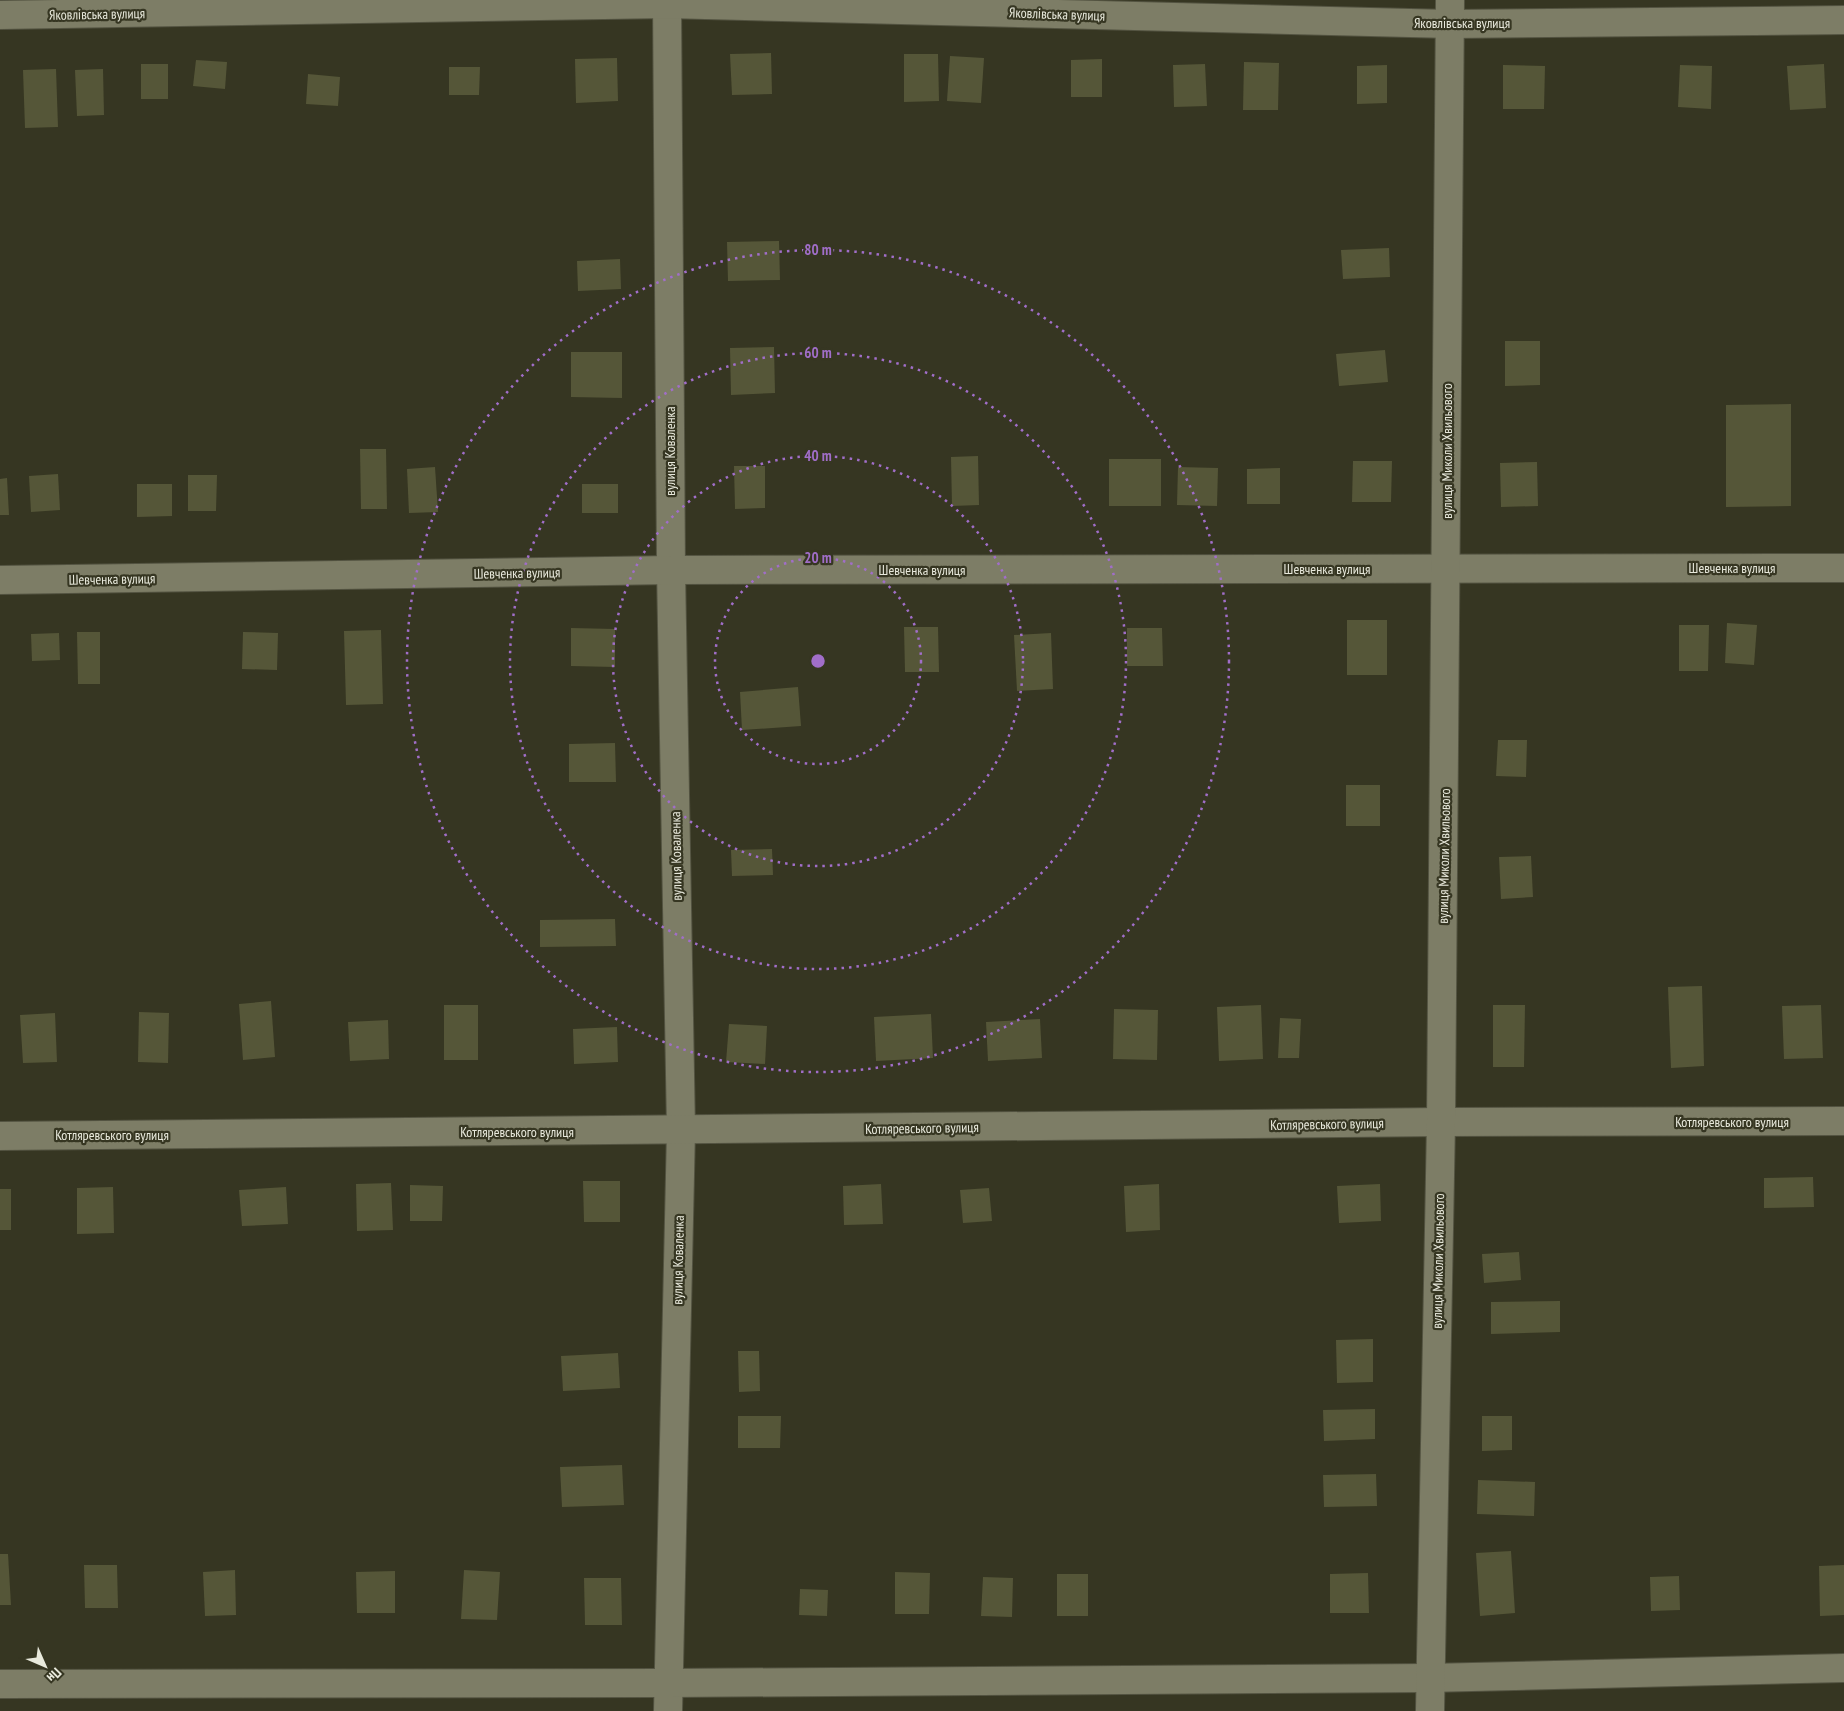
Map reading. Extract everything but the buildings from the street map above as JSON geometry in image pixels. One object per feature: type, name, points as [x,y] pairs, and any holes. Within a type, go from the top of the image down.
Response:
[{"type":"street","name":"Яковлівська вулиця","points":[[0,15],[667,2],[1450,12],[1844,20]]},
{"type":"street","name":"вулиця Коваленка","points":[[667,2],[671,570],[681,1130],[668,1711]]},
{"type":"street","name":"вулиця Миколи Хвильового","points":[[1430,1711],[1429,1678],[1441,1122],[1450,12]]},
{"type":"street","name":"Шевченка вулиця","points":[[0,580],[671,570],[1844,568]]},
{"type":"street","name":"Котляревського вулиця","points":[[0,1136],[1441,1122],[1844,1121]]},
{"type":"street","points":[[0,1684],[668,1683],[1429,1678],[1844,1668]]}]
